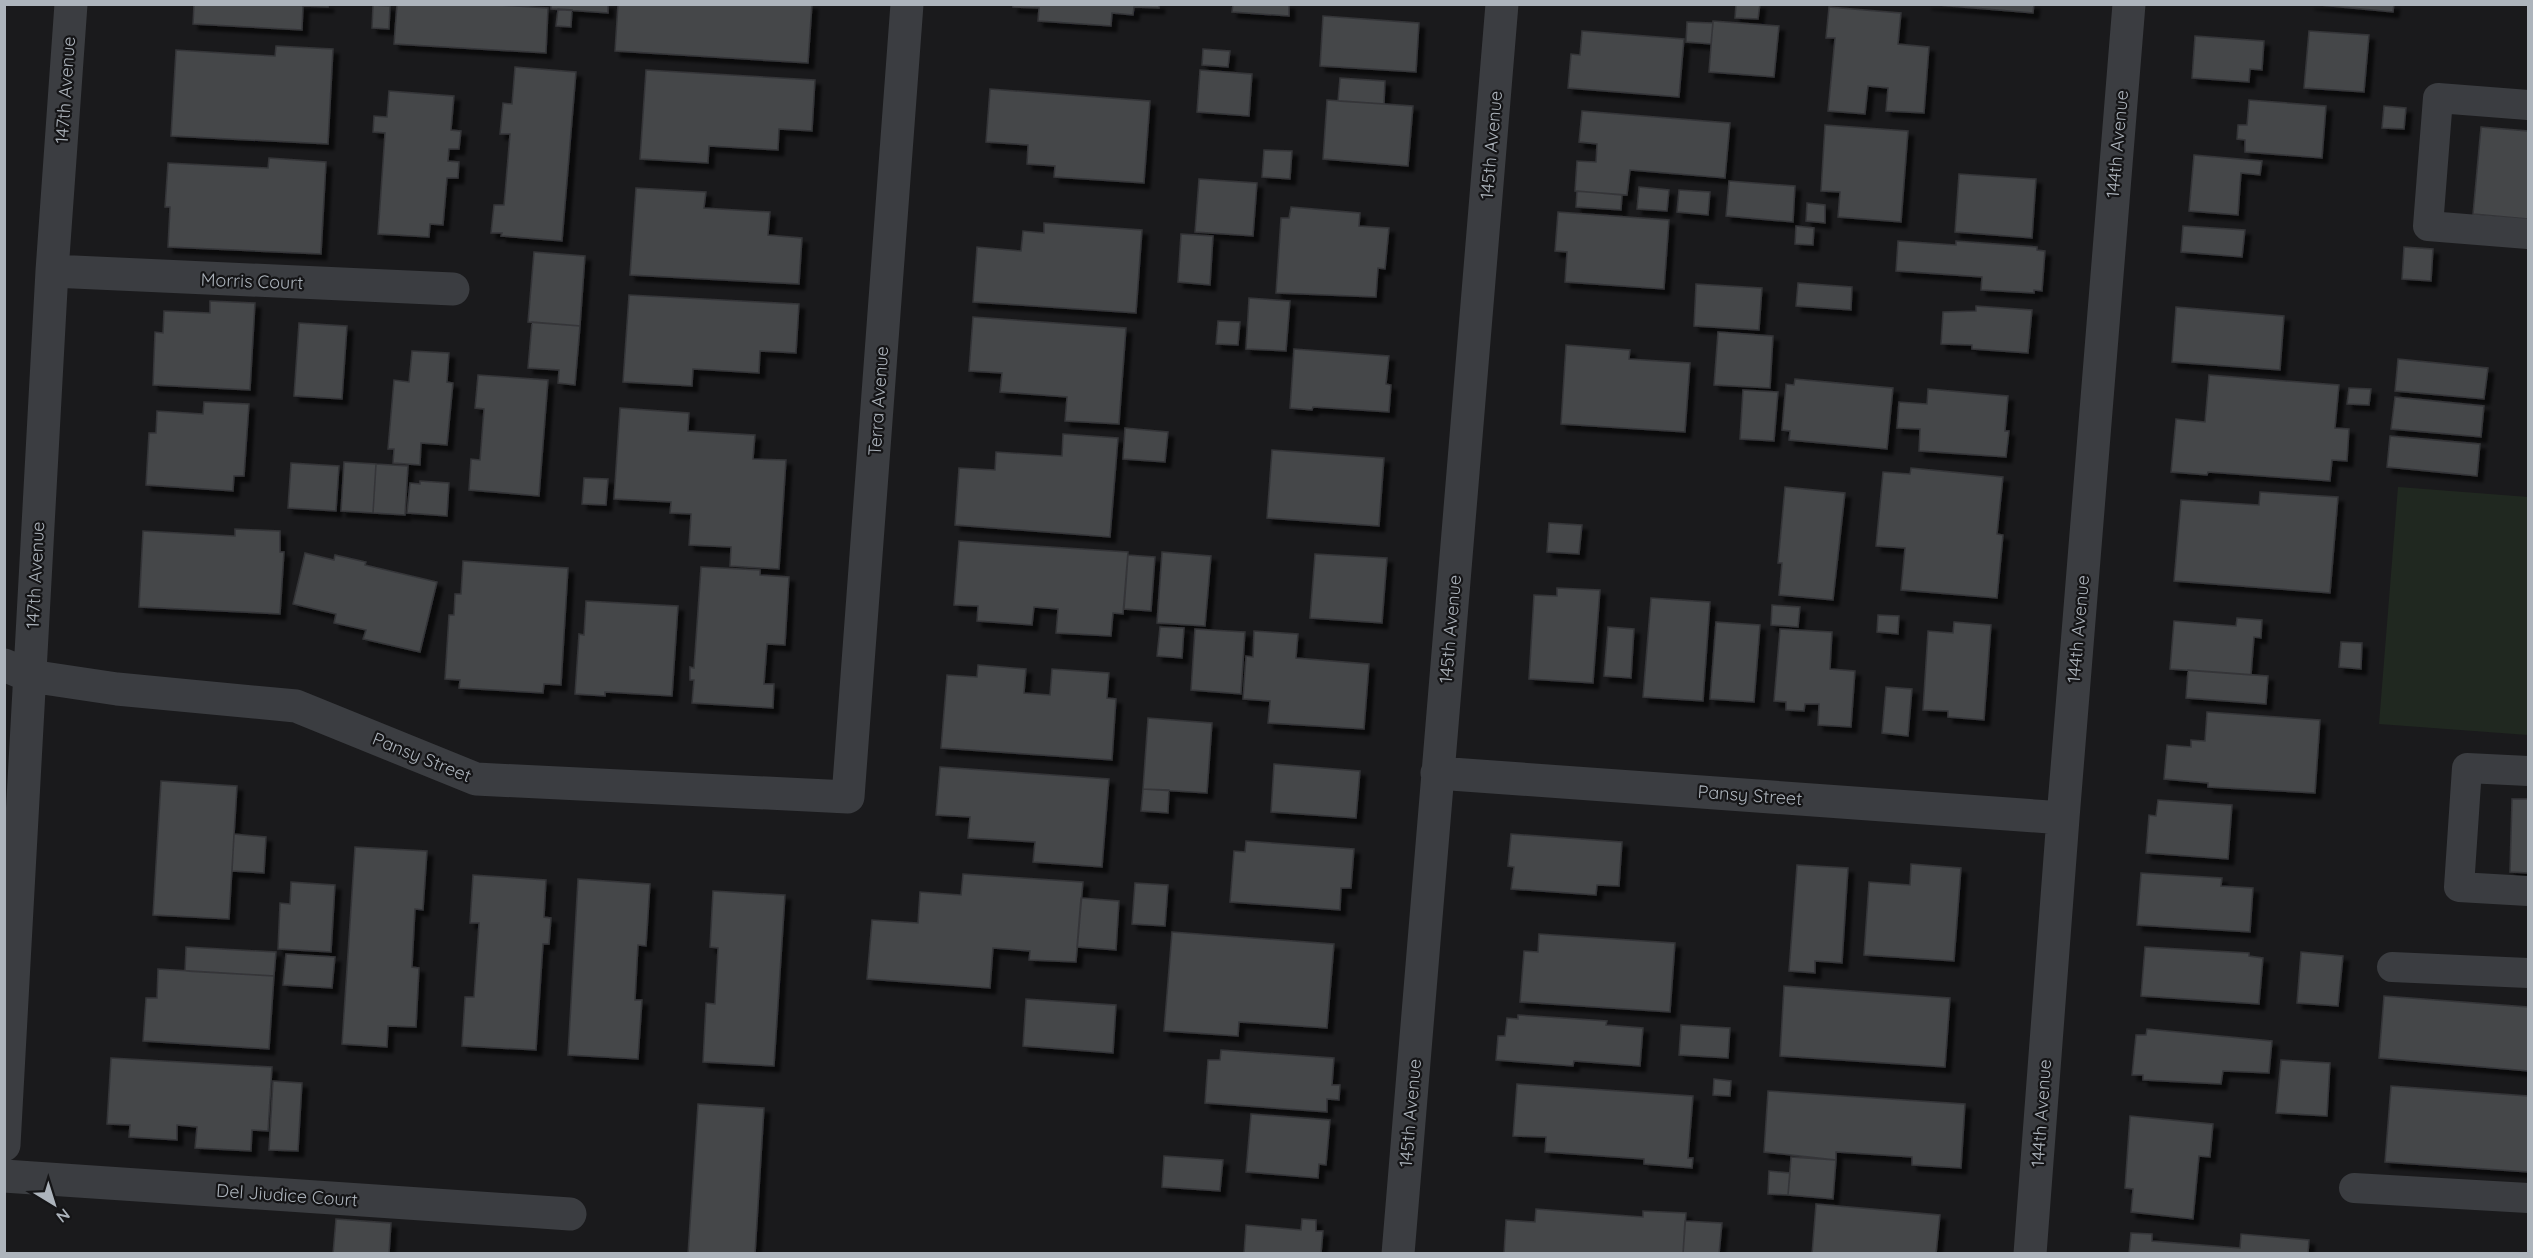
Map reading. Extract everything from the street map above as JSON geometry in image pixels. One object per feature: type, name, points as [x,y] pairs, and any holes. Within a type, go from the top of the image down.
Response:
[{"type":"street","name":"147th Avenue","points":[[4,1145],[17,671],[52,272],[71,4]]},
{"type":"street","name":"Terra Avenue","points":[[848,797],[907,4]]},
{"type":"street","name":"145th Avenue","points":[[1398,1254],[1503,4]]},
{"type":"street","name":"144th Avenue","points":[[2030,1254],[2129,4]]},
{"type":"street","name":"Morris Court","points":[[52,272],[453,289]]},
{"type":"street","name":"Pansy Street","points":[[17,671],[117,689],[296,706],[476,779],[848,797]]},
{"type":"street","name":"Pansy Street","points":[[1437,773],[2063,818]]},
{"type":"street","name":"Del Jiudice Court","points":[[4,1176],[570,1214]]},
{"type":"lane","points":[[2529,105],[2438,98],[2428,226],[2529,234]]},
{"type":"lane","points":[[2529,771],[2467,768],[2458,887],[2529,891]]},
{"type":"lane","points":[[2392,968],[2529,974]]},
{"type":"lane","points":[[2354,1188],[2529,1198]]},
{"type":"shaded area","points":[[2398,487],[2528,497],[2528,735],[2379,724]]},
{"type":"building","points":[[194,4],[328,4],[328,7],[303,6],[302,30],[193,24]]},
{"type":"building","points":[[397,4],[483,4],[548,8],[546,53],[394,44]]},
{"type":"building","points":[[551,4],[608,4],[608,13],[551,9]]},
{"type":"building","points":[[618,4],[812,4],[808,63],[615,51]]},
{"type":"building","points":[[1013,4],[1159,4],[1159,8],[1134,7],[1133,15],[1112,13],[1111,26],[1038,21],[1039,8],[1013,7]]},
{"type":"building","points":[[1233,4],[1289,4],[1289,16],[1232,12]]},
{"type":"building","points":[[1736,4],[1760,4],[1758,19],[1735,18]]},
{"type":"building","points":[[1926,4],[2034,4],[2033,13]]},
{"type":"building","points":[[2309,4],[2394,4],[2393,12]]},
{"type":"building","points":[[373,5],[390,6],[389,29],[372,28]]},
{"type":"building","points":[[1829,7],[1901,13],[1898,44],[1929,47],[1924,113],[1886,111],[1888,88],[1868,86],[1865,114],[1828,111],[1835,38],[1826,38]]},
{"type":"building","points":[[558,9],[572,10],[571,27],[556,26]]},
{"type":"building","points":[[1323,16],[1419,23],[1416,72],[1320,66]]},
{"type":"building","points":[[1713,21],[1779,26],[1774,77],[1709,72]]},
{"type":"building","points":[[1687,22],[1713,23],[1711,44],[1686,42]]},
{"type":"building","points":[[1582,31],[1684,39],[1679,97],[1568,88],[1571,54],[1580,55]]},
{"type":"building","points":[[2309,31],[2369,35],[2364,92],[2304,88]]},
{"type":"building","points":[[2195,36],[2264,41],[2262,70],[2250,69],[2249,82],[2192,78]]},
{"type":"building","points":[[276,46],[333,49],[328,144],[171,136],[176,50],[275,56]]},
{"type":"building","points":[[1203,49],[1230,51],[1228,67],[1202,65]]},
{"type":"building","points":[[515,67],[576,72],[562,241],[501,236],[502,233],[491,233],[494,205],[504,205],[510,134],[500,134],[503,103],[512,104]]},
{"type":"building","points":[[646,70],[815,80],[812,131],[779,129],[778,150],[709,146],[708,163],[640,159]]},
{"type":"building","points":[[1200,70],[1252,74],[1249,116],[1197,112]]},
{"type":"building","points":[[1340,78],[1385,81],[1384,104],[1338,101]]},
{"type":"building","points":[[990,89],[1150,101],[1144,183],[1054,177],[1055,166],[1027,164],[1028,145],[986,142]]},
{"type":"building","points":[[389,91],[454,96],[451,130],[461,131],[459,149],[449,149],[448,161],[459,162],[458,178],[447,178],[443,225],[430,224],[429,237],[378,234],[385,133],[373,132],[374,116],[387,117]]},
{"type":"building","points":[[1327,100],[1413,106],[1408,166],[1323,159]]},
{"type":"building","points":[[2249,100],[2326,106],[2322,158],[2245,152],[2245,140],[2237,139],[2238,125],[2247,125]]},
{"type":"building","points":[[2384,106],[2406,108],[2404,129],[2382,128]]},
{"type":"building","points":[[1582,111],[1730,123],[1725,178],[1630,170],[1627,195],[1575,191],[1577,161],[1596,162],[1597,144],[1579,142]]},
{"type":"building","points":[[1825,125],[1908,131],[1901,222],[1838,217],[1840,192],[1821,191]]},
{"type":"building","points":[[2481,127],[2528,131],[2528,219],[2473,214]]},
{"type":"building","points":[[1264,150],[1292,151],[1290,179],[1262,177]]},
{"type":"building","points":[[2194,155],[2262,161],[2260,175],[2241,173],[2238,215],[2189,211]]},
{"type":"building","points":[[269,158],[326,162],[321,254],[168,247],[170,207],[165,207],[168,163],[268,168]]},
{"type":"building","points":[[1959,174],[2036,179],[2032,238],[1955,232]]},
{"type":"building","points":[[1199,179],[1257,183],[1253,236],[1195,232]]},
{"type":"building","points":[[1729,181],[1795,186],[1793,222],[1726,216]]},
{"type":"building","points":[[1639,187],[1669,190],[1667,211],[1637,209]]},
{"type":"building","points":[[636,188],[706,192],[704,208],[770,212],[768,235],[802,238],[799,284],[630,275]]},
{"type":"building","points":[[1679,190],[1710,192],[1708,215],[1677,212]]},
{"type":"building","points":[[1577,191],[1622,195],[1621,210],[1576,207]]},
{"type":"building","points":[[1807,203],[1825,205],[1825,223],[1806,221]]},
{"type":"building","points":[[1291,207],[1360,213],[1359,226],[1389,228],[1385,269],[1378,268],[1376,297],[1276,293],[1281,218],[1289,218]]},
{"type":"building","points":[[1558,212],[1669,220],[1664,289],[1565,282],[1567,252],[1555,251]]},
{"type":"building","points":[[1044,223],[1142,230],[1136,313],[973,302],[977,247],[1021,251],[1023,231],[1044,233]]},
{"type":"building","points":[[1796,226],[1814,228],[1813,245],[1795,244]]},
{"type":"building","points":[[2183,226],[2245,230],[2242,257],[2181,252]]},
{"type":"building","points":[[1181,234],[1213,236],[1210,285],[1178,282]]},
{"type":"building","points":[[1898,241],[1956,245],[1956,241],[2037,247],[2037,250],[2045,251],[2042,291],[2034,290],[2034,293],[1981,290],[1982,277],[1896,271]]},
{"type":"building","points":[[2404,247],[2433,249],[2431,281],[2402,279]]},
{"type":"building","points":[[534,252],[585,256],[580,326],[528,322]]},
{"type":"building","points":[[1798,283],[1852,287],[1851,310],[1796,306]]},
{"type":"building","points":[[1696,284],[1762,288],[1759,330],[1694,326]]},
{"type":"building","points":[[629,295],[799,304],[796,353],[760,351],[759,373],[693,369],[692,386],[623,382]]},
{"type":"building","points":[[1249,298],[1290,301],[1286,351],[1246,349]]},
{"type":"building","points":[[210,301],[255,303],[250,390],[153,385],[155,332],[163,333],[164,311],[210,313]]},
{"type":"building","points":[[1976,306],[2032,310],[2028,353],[1972,349],[1972,345],[1941,344],[1943,312],[1976,311]]},
{"type":"building","points":[[2176,307],[2284,316],[2280,370],[2172,362]]},
{"type":"building","points":[[973,317],[1126,328],[1119,424],[1065,421],[1067,397],[1000,392],[1002,373],[969,371]]},
{"type":"building","points":[[1218,321],[1240,322],[1238,345],[1216,344]]},
{"type":"building","points":[[532,322],[580,326],[575,385],[558,383],[559,370],[528,368]]},
{"type":"building","points":[[299,323],[347,326],[342,399],[294,396]]},
{"type":"building","points":[[1718,332],[1773,336],[1770,388],[1714,385]]},
{"type":"building","points":[[1566,345],[1630,350],[1629,359],[1690,363],[1685,432],[1561,424]]},
{"type":"building","points":[[1294,349],[1389,356],[1386,384],[1391,385],[1389,412],[1313,407],[1312,410],[1290,408]]},
{"type":"building","points":[[412,351],[449,353],[447,382],[453,383],[447,445],[421,443],[420,465],[393,463],[394,449],[388,449],[394,380],[409,382]]},
{"type":"building","points":[[2398,359],[2488,368],[2484,399],[2395,391]]},
{"type":"building","points":[[478,375],[548,380],[539,496],[469,490],[471,459],[480,460],[484,409],[475,408]]},
{"type":"building","points":[[2209,375],[2339,385],[2335,428],[2349,429],[2347,461],[2332,460],[2330,481],[2208,472],[2207,475],[2171,472],[2176,419],[2205,422]]},
{"type":"building","points":[[1795,379],[1893,388],[1887,449],[1789,440],[1790,431],[1782,430],[1786,384],[1794,385]]},
{"type":"building","points":[[2349,388],[2371,389],[2369,405],[2347,404]]},
{"type":"building","points":[[1928,389],[2008,396],[2005,431],[2009,431],[2006,457],[1919,451],[1920,429],[1897,428],[1899,402],[1927,404]]},
{"type":"building","points":[[1743,390],[1778,392],[1774,441],[1740,439]]},
{"type":"building","points":[[2395,397],[2484,406],[2481,437],[2391,429]]},
{"type":"building","points":[[204,402],[249,404],[244,476],[234,476],[233,491],[146,485],[149,433],[156,433],[157,411],[203,414]]},
{"type":"building","points":[[620,408],[689,413],[688,431],[755,435],[753,459],[786,460],[779,569],[730,566],[731,547],[689,545],[691,514],[670,513],[671,502],[614,499]]},
{"type":"building","points":[[1125,428],[1168,432],[1165,462],[1123,459]]},
{"type":"building","points":[[1063,434],[1118,438],[1110,537],[955,525],[959,468],[995,470],[996,452],[1062,456]]},
{"type":"building","points":[[2390,436],[2480,444],[2477,476],[2387,467]]},
{"type":"building","points":[[1272,450],[1384,458],[1379,526],[1267,518]]},
{"type":"building","points":[[344,462],[376,464],[373,513],[341,511]]},
{"type":"building","points":[[291,463],[339,466],[336,511],[288,508]]},
{"type":"building","points":[[376,464],[408,466],[405,515],[373,513]]},
{"type":"building","points":[[1911,468],[2003,477],[1997,534],[2003,535],[1997,598],[1901,590],[1905,548],[1876,546],[1883,472],[1910,474]]},
{"type":"building","points":[[584,478],[608,479],[606,505],[582,504]]},
{"type":"building","points":[[420,481],[449,483],[447,516],[407,513],[410,483],[420,484]]},
{"type":"building","points":[[1785,487],[1845,493],[1833,600],[1779,595],[1782,563],[1778,563]]},
{"type":"building","points":[[2260,492],[2338,497],[2330,593],[2174,581],[2181,500],[2259,505]]},
{"type":"building","points":[[1549,523],[1582,525],[1579,554],[1547,552]]},
{"type":"building","points":[[235,529],[280,531],[280,552],[284,552],[280,614],[139,607],[143,531],[235,536]]},
{"type":"building","points":[[959,541],[1128,552],[1123,614],[1113,613],[1111,636],[1056,633],[1058,609],[1034,607],[1032,625],[977,621],[978,606],[954,605]]},
{"type":"building","points":[[1162,552],[1211,556],[1205,626],[1157,623]]},
{"type":"building","points":[[305,553],[334,560],[335,555],[366,562],[365,565],[437,582],[420,652],[363,639],[366,630],[334,623],[336,614],[293,604]]},
{"type":"building","points":[[1315,554],[1387,558],[1382,623],[1310,618]]},
{"type":"building","points":[[1128,555],[1155,557],[1151,611],[1124,609]]},
{"type":"building","points":[[463,561],[568,568],[561,685],[544,684],[543,693],[459,688],[460,680],[445,679],[449,615],[454,615],[455,594],[461,594]]},
{"type":"building","points":[[701,567],[760,570],[760,575],[789,577],[785,645],[767,644],[764,684],[774,684],[773,708],[692,703],[694,680],[690,680],[690,667],[694,668]]},
{"type":"building","points":[[1557,588],[1600,590],[1593,683],[1529,679],[1534,595],[1557,596]]},
{"type":"building","points":[[1651,598],[1710,602],[1703,701],[1643,697]]},
{"type":"building","points":[[586,601],[678,606],[672,696],[605,692],[605,696],[575,694],[579,634],[584,635]]},
{"type":"building","points":[[1772,605],[1800,607],[1798,627],[1771,625]]},
{"type":"building","points":[[1878,615],[1899,616],[1898,634],[1877,632]]},
{"type":"building","points":[[2237,618],[2262,620],[2261,638],[2254,637],[2251,675],[2170,669],[2174,621],[2236,626]]},
{"type":"building","points":[[1716,622],[1760,625],[1754,702],[1710,699]]},
{"type":"building","points":[[1954,622],[1991,625],[1984,720],[1948,717],[1948,711],[1923,710],[1928,631],[1953,633]]},
{"type":"building","points":[[1160,627],[1184,628],[1182,658],[1157,656]]},
{"type":"building","points":[[1608,627],[1634,629],[1631,678],[1604,676]]},
{"type":"building","points":[[1195,629],[1245,632],[1241,694],[1191,690]]},
{"type":"building","points":[[1780,629],[1832,632],[1830,669],[1855,671],[1851,727],[1818,725],[1819,704],[1805,704],[1804,711],[1786,710],[1786,702],[1774,701]]},
{"type":"building","points":[[1254,631],[1298,634],[1296,658],[1369,664],[1364,729],[1268,723],[1270,701],[1243,699],[1246,656],[1253,657]]},
{"type":"building","points":[[2341,642],[2362,643],[2361,669],[2339,667]]},
{"type":"building","points":[[978,665],[1026,669],[1024,693],[1050,695],[1052,669],[1109,673],[1107,698],[1116,699],[1112,760],[941,748],[947,675],[977,677]]},
{"type":"building","points":[[2188,670],[2268,676],[2266,704],[2186,698]]},
{"type":"building","points":[[1886,687],[1912,689],[1908,736],[1882,733]]},
{"type":"building","points":[[2207,712],[2320,720],[2315,793],[2208,787],[2208,783],[2164,779],[2167,745],[2191,747],[2191,740],[2205,741]]},
{"type":"building","points":[[1148,718],[1212,723],[1207,793],[1143,789]]},
{"type":"building","points":[[1274,764],[1360,771],[1356,818],[1271,812]]},
{"type":"building","points":[[940,767],[1109,779],[1102,867],[1033,862],[1035,842],[968,838],[970,817],[936,815]]},
{"type":"building","points":[[161,781],[237,786],[229,919],[153,915]]},
{"type":"building","points":[[1143,789],[1169,790],[1168,813],[1141,811]]},
{"type":"building","points":[[2512,799],[2528,799],[2528,873],[2510,872]]},
{"type":"building","points":[[2158,800],[2232,805],[2228,859],[2146,853],[2149,815],[2156,816]]},
{"type":"building","points":[[234,834],[266,837],[264,873],[232,871]]},
{"type":"building","points":[[1511,834],[1622,842],[1619,886],[1597,885],[1596,895],[1511,889],[1514,867],[1508,866]]},
{"type":"building","points":[[1246,841],[1354,849],[1351,888],[1341,888],[1340,910],[1230,902],[1234,851],[1245,852]]},
{"type":"building","points":[[355,847],[427,851],[423,910],[415,909],[412,967],[419,968],[416,1027],[388,1026],[387,1047],[342,1044]]},
{"type":"building","points":[[1911,864],[1961,868],[1954,961],[1864,955],[1869,882],[1910,885]]},
{"type":"building","points":[[1797,865],[1848,868],[1842,963],[1815,961],[1815,973],[1789,971]]},
{"type":"building","points":[[2141,873],[2222,878],[2221,886],[2253,888],[2250,932],[2137,925]]},
{"type":"building","points":[[963,874],[1083,882],[1076,962],[1029,960],[1030,951],[993,948],[990,988],[867,979],[872,920],[918,923],[920,892],[961,895]]},
{"type":"building","points":[[473,875],[546,880],[544,917],[551,918],[549,944],[543,944],[536,1050],[462,1046],[465,997],[474,997],[479,923],[470,923]]},
{"type":"building","points":[[578,879],[650,884],[646,946],[638,945],[635,1000],[642,1000],[638,1059],[568,1055]]},
{"type":"building","points":[[291,882],[335,885],[331,952],[278,949],[280,903],[290,904]]},
{"type":"building","points":[[1135,883],[1168,885],[1165,926],[1132,924]]},
{"type":"building","points":[[713,891],[785,895],[774,1066],[703,1062],[706,1003],[715,1004],[718,948],[710,947]]},
{"type":"building","points":[[1081,898],[1119,901],[1116,950],[1077,947]]},
{"type":"building","points":[[1172,932],[1334,944],[1327,1028],[1239,1022],[1238,1036],[1164,1031]]},
{"type":"building","points":[[1539,934],[1675,943],[1670,1012],[1520,1002],[1524,951],[1538,952]]},
{"type":"building","points":[[186,947],[276,952],[274,976],[185,971]]},
{"type":"building","points":[[2145,947],[2249,953],[2249,956],[2263,958],[2259,1004],[2141,996]]},
{"type":"building","points":[[2301,952],[2343,956],[2338,1006],[2297,1003]]},
{"type":"building","points":[[286,954],[335,957],[332,988],[283,985]]},
{"type":"building","points":[[158,969],[274,976],[269,1049],[143,1041],[146,998],[157,998]]},
{"type":"building","points":[[1784,986],[1950,998],[1945,1067],[1780,1056]]},
{"type":"building","points":[[2384,996],[2528,1007],[2528,1071],[2379,1058]]},
{"type":"building","points":[[1026,999],[1116,1005],[1113,1053],[1023,1046]]},
{"type":"building","points":[[1518,1015],[1607,1021],[1606,1025],[1643,1028],[1640,1066],[1574,1061],[1573,1066],[1496,1060],[1498,1036],[1505,1036],[1507,1018],[1518,1019]]},
{"type":"building","points":[[1681,1025],[1730,1028],[1728,1058],[1679,1055]]},
{"type":"building","points":[[2147,1029],[2272,1041],[2269,1073],[2223,1071],[2221,1084],[2143,1080],[2143,1075],[2132,1075],[2136,1035],[2146,1035]]},
{"type":"building","points":[[1221,1050],[1334,1058],[1332,1085],[1340,1085],[1339,1100],[1327,1099],[1327,1112],[1205,1103],[1208,1060],[1220,1060]]},
{"type":"building","points":[[111,1058],[272,1067],[268,1131],[252,1130],[251,1151],[195,1148],[197,1127],[177,1125],[177,1140],[129,1137],[130,1125],[107,1124]]},
{"type":"building","points":[[2281,1060],[2330,1063],[2327,1116],[2276,1113]]},
{"type":"building","points":[[1714,1079],[1731,1081],[1730,1096],[1713,1095]]},
{"type":"building","points":[[273,1081],[302,1083],[298,1151],[269,1150]]},
{"type":"building","points":[[1517,1084],[1693,1096],[1688,1158],[1693,1158],[1692,1168],[1644,1164],[1644,1159],[1545,1152],[1546,1137],[1513,1136]]},
{"type":"building","points":[[2391,1086],[2528,1096],[2528,1172],[2385,1162]]},
{"type":"building","points":[[1768,1091],[1965,1104],[1961,1168],[1912,1165],[1912,1157],[1836,1152],[1836,1160],[1764,1152]]},
{"type":"building","points":[[698,1104],[764,1108],[755,1254],[688,1254]]},
{"type":"building","points":[[1251,1114],[1330,1120],[1326,1165],[1319,1164],[1318,1178],[1246,1172]]},
{"type":"building","points":[[2130,1116],[2213,1124],[2210,1157],[2199,1156],[2193,1219],[2131,1212],[2133,1189],[2125,1188]]},
{"type":"building","points":[[1164,1156],[1223,1160],[1220,1191],[1162,1187]]},
{"type":"building","points":[[1791,1157],[1836,1160],[1833,1199],[1788,1195]]},
{"type":"building","points":[[1769,1171],[1790,1173],[1788,1195],[1768,1194]]},
{"type":"building","points":[[1816,1204],[1940,1215],[1936,1254],[1812,1254]]},
{"type":"building","points":[[1536,1209],[1643,1217],[1643,1211],[1686,1213],[1683,1254],[1504,1254],[1506,1220],[1535,1222]]},
{"type":"building","points":[[336,1219],[391,1223],[389,1254],[333,1254]]},
{"type":"building","points":[[1302,1219],[1316,1220],[1316,1231],[1323,1231],[1321,1254],[1244,1254],[1246,1225],[1301,1230]]},
{"type":"building","points":[[1685,1221],[1722,1223],[1719,1254],[1683,1254]]},
{"type":"building","points":[[2131,1233],[2152,1234],[2152,1241],[2240,1248],[2241,1234],[2309,1240],[2308,1254],[2129,1254]]}]
